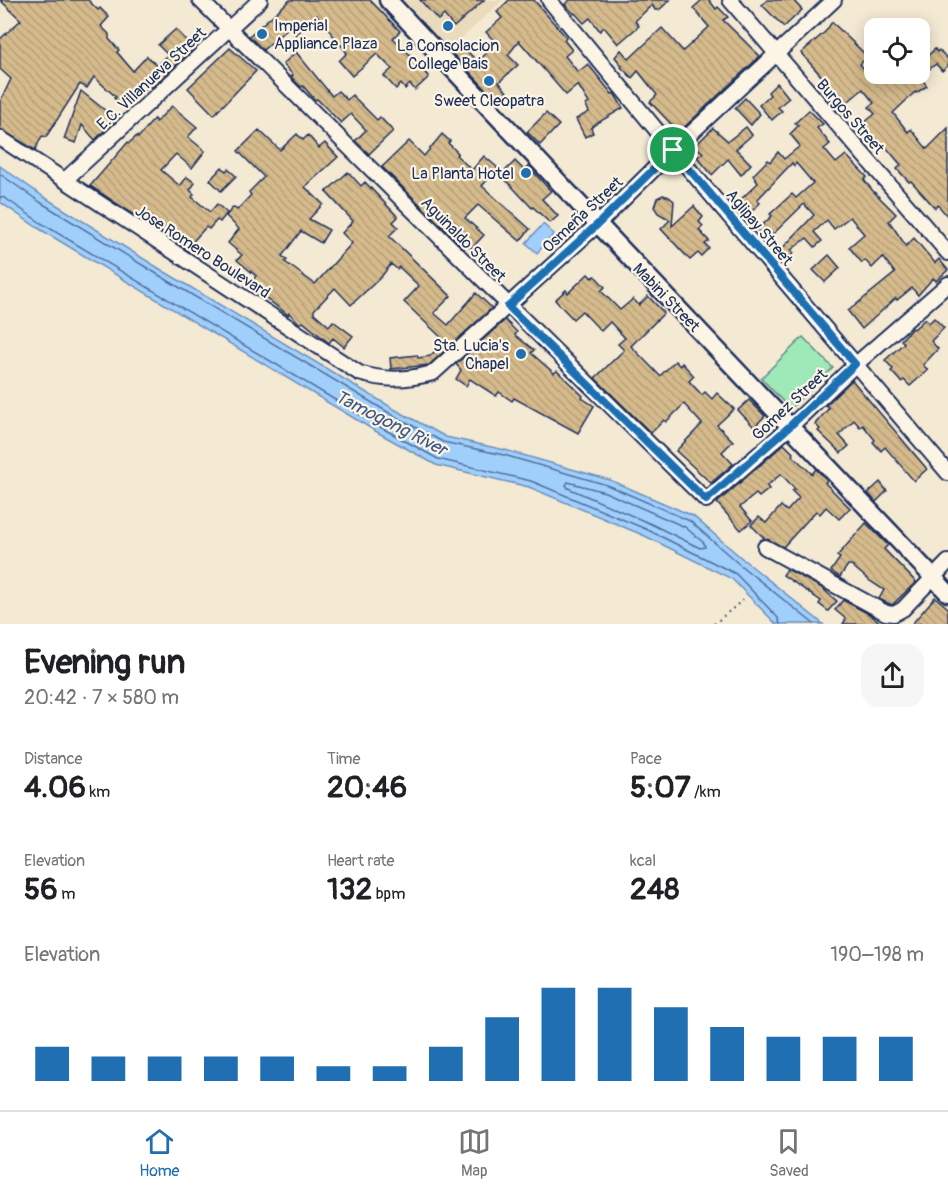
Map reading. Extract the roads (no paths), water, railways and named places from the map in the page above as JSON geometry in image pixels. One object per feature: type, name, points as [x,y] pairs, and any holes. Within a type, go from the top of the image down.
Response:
[{"type":"street","name":"Aguinaldo Street","points":[[200,0],[706,500]]},
{"type":"street","name":"E.C. Villanueva Street","points":[[65,180],[260,0]]},
{"type":"street","name":"Mabini Street","points":[[388,0],[948,593]]},
{"type":"street","name":"Aglipay Street","points":[[549,0],[673,150],[948,473]]},
{"type":"street","name":"Burgos Street","points":[[730,0],[948,253]]},
{"type":"street","name":"Osmeña Street","points":[[393,380],[415,378],[433,373],[598,224],[673,150],[834,0]]},
{"type":"street","name":"Jose Romero Boulevard","points":[[0,138],[359,373],[374,378],[393,380]]},
{"type":"street","name":"Gomez Street","points":[[706,500],[790,426],[855,364],[948,284]]},
{"type":"street","points":[[765,547],[886,613],[894,614],[903,609],[948,562]]},
{"type":"water","name":"Tamogong River","points":[[0,166],[44,197],[160,269],[394,409],[446,437],[505,450],[610,480],[693,516],[823,624],[776,624],[732,579],[645,536],[529,487],[436,465],[377,432],[38,228],[0,202]]},
{"type":"water","points":[[543,224],[554,234],[537,253],[526,243]]},
{"type":"place","name":"La Consolacion College Bais","points":[[448,26]]},
{"type":"place","name":"Imperial Appliance Plaza","points":[[262,34]]},
{"type":"place","name":"Sweet Cleopatra","points":[[489,81]]},
{"type":"place","name":"La Planta Hotel","points":[[526,173]]},
{"type":"place","name":"Sta. Lucia's Chapel","points":[[521,354]]}]
